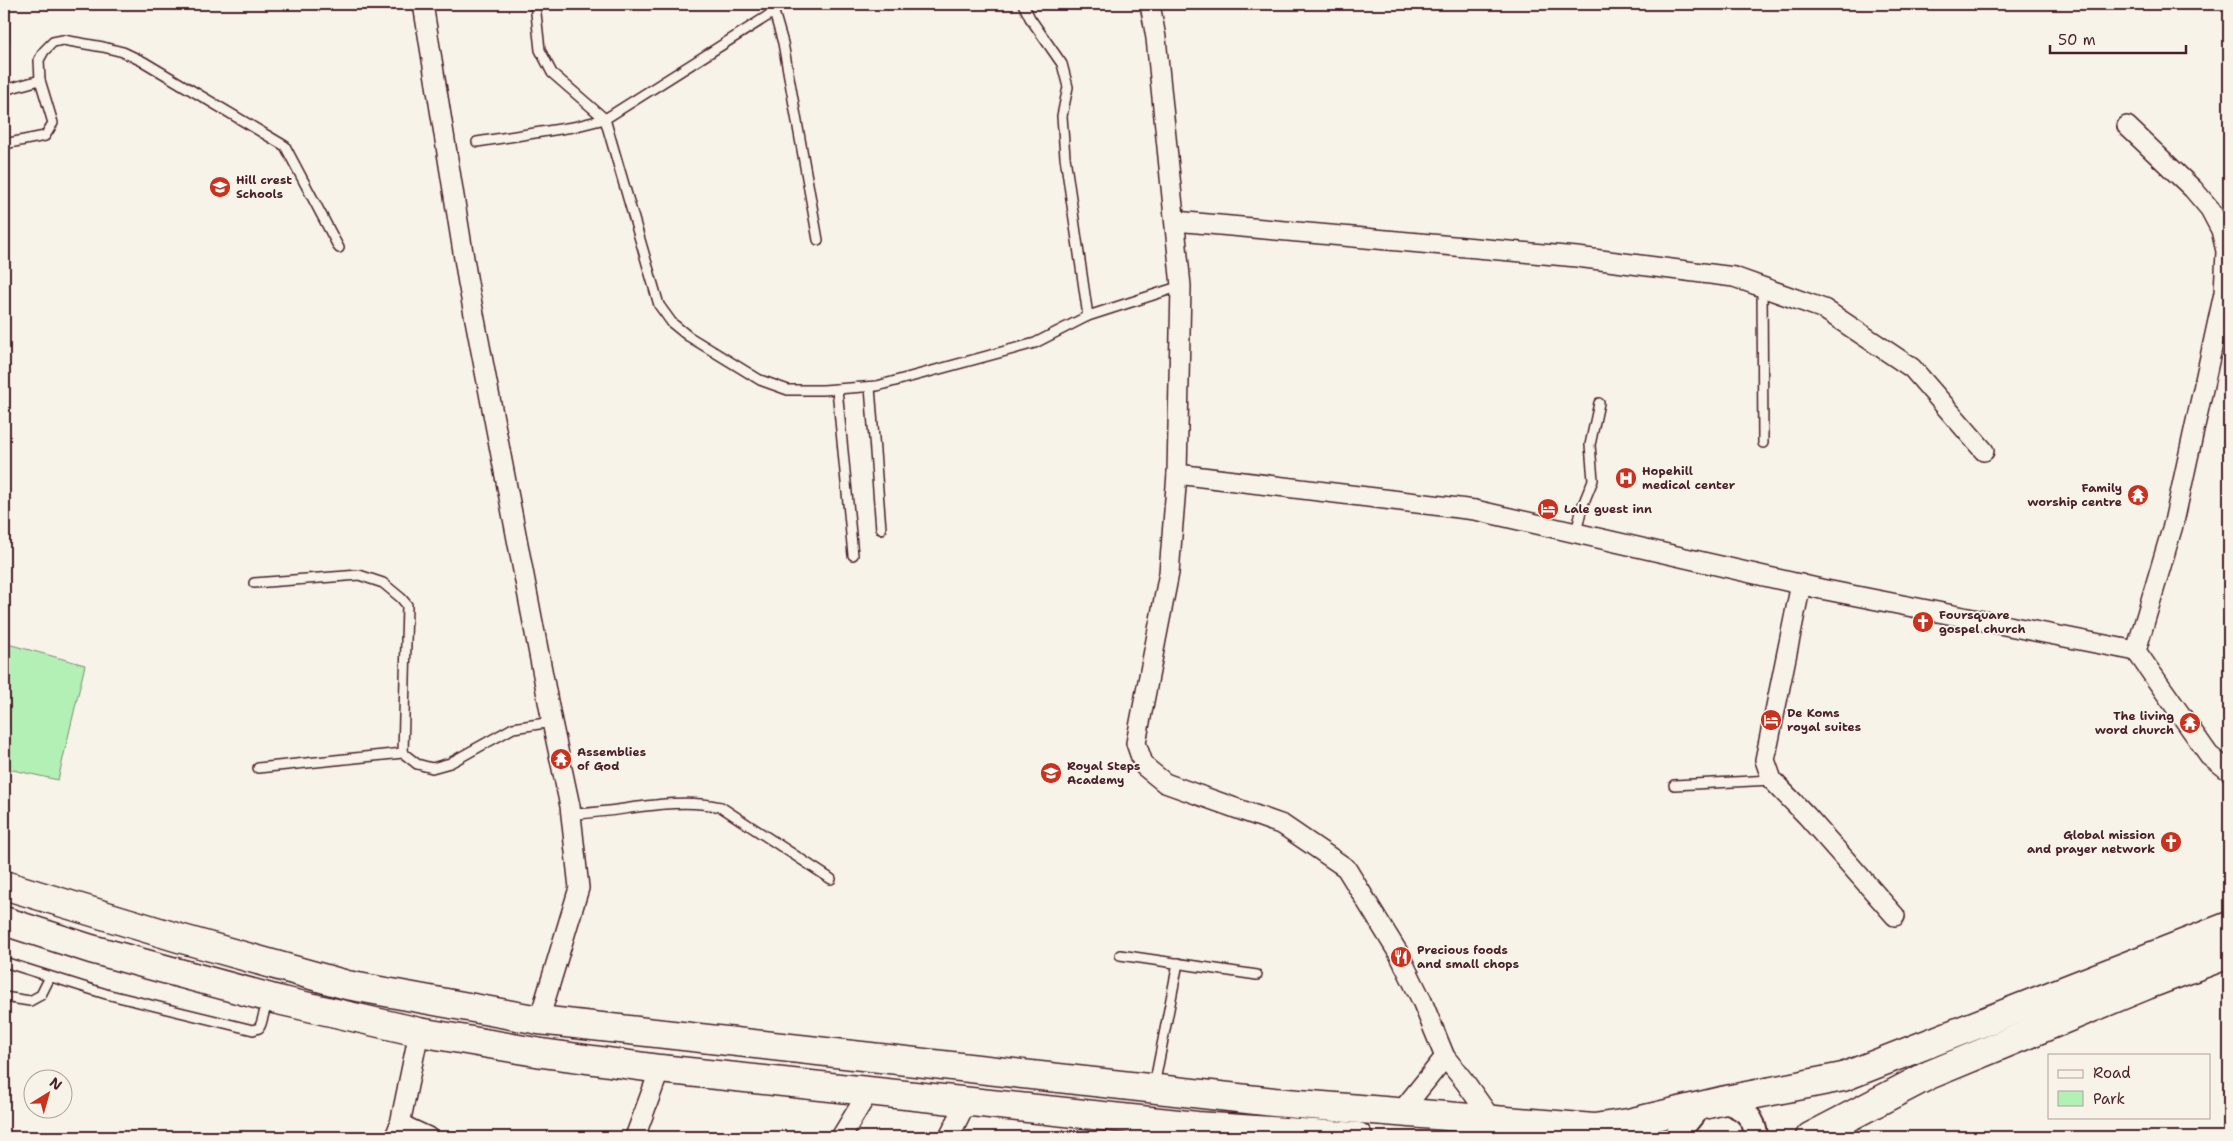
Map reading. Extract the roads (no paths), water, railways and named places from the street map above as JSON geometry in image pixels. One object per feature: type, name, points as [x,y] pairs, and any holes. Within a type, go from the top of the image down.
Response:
[{"type":"highway","points":[[4,884],[179,938],[347,984],[539,1020],[1274,1102],[1594,1128],[1669,1115],[1710,1104],[1824,1083],[1860,1072],[2229,926]]},
{"type":"highway","points":[[4,921],[91,950],[268,997],[419,1032],[542,1053],[660,1070],[1061,1111],[1196,1132],[1358,1137]]},
{"type":"highway","points":[[1810,1137],[1929,1075],[2147,985],[2229,954]]},
{"type":"highway","points":[[1061,1111],[1051,1094],[1067,1079]]},
{"type":"street","points":[[423,4],[468,283],[571,814],[579,888],[539,1020]]},
{"type":"street","points":[[1150,4],[1156,38],[1181,286],[1177,474],[1169,573],[1136,743],[1144,766],[1165,783],[1283,825],[1346,868],[1399,954],[1422,1001],[1445,1058],[1492,1120]]},
{"type":"street","points":[[2127,126],[2193,189],[2210,209],[2221,230],[2226,251],[2224,293],[2174,522],[2136,651]]},
{"type":"street","points":[[1175,221],[1577,257],[1734,277],[1824,309],[1912,368],[1984,451]]},
{"type":"street","points":[[1177,474],[1475,510],[1801,584],[2136,651],[2209,755],[2229,771]]},
{"type":"street","points":[[1801,584],[1765,760],[1772,780],[1807,816],[1895,916]]},
{"type":"street","points":[[419,1032],[398,1131],[428,1137]]},
{"type":"street","points":[[1400,1113],[1445,1058]]},
{"type":"street","points":[[635,1137],[660,1070]]},
{"type":"street","points":[[841,1137],[868,1091]]},
{"type":"street","points":[[949,1137],[967,1101]]},
{"type":"street","points":[[1675,1137],[1710,1104],[1735,1105],[1745,1111],[1753,1121],[1756,1137]]},
{"type":"lane","points":[[535,4],[540,50],[552,73],[605,119],[658,305],[672,323],[688,336],[760,380],[788,390],[870,387],[1035,343],[1088,316],[1181,286]]},
{"type":"lane","points":[[1023,4],[1030,18],[1062,64],[1068,87],[1062,116],[1065,157],[1088,316]]},
{"type":"lane","points":[[476,142],[605,119],[773,8],[783,43],[818,240]]},
{"type":"lane","points":[[4,22],[4,42]]},
{"type":"lane","points":[[4,144],[46,136],[49,132],[53,123],[40,80],[39,60],[44,51],[53,42],[62,40],[123,52],[144,62],[286,146],[339,248]]},
{"type":"lane","points":[[4,90],[40,80]]},
{"type":"lane","points":[[1762,287],[1763,444]]},
{"type":"lane","points":[[870,387],[881,529]]},
{"type":"lane","points":[[837,389],[853,555]]},
{"type":"lane","points":[[1576,533],[1582,507],[1593,480],[1590,445],[1599,403]]},
{"type":"lane","points":[[254,583],[359,575],[383,583],[401,598],[407,605],[403,753]]},
{"type":"lane","points":[[258,768],[403,753],[418,764],[432,768],[450,763],[512,728],[552,722]]},
{"type":"lane","points":[[1674,785],[1772,780]]},
{"type":"lane","points":[[571,814],[598,814],[682,802],[701,802],[721,807],[831,879]]},
{"type":"lane","points":[[1120,955],[1257,975]]},
{"type":"lane","points":[[4,962],[106,994],[253,1030],[260,1028],[268,997]]},
{"type":"lane","points":[[1154,1089],[1178,963]]},
{"type":"lane","points":[[4,997],[30,1001],[41,995],[50,976]]},
{"type":"place","name":"Hill crest Schools","points":[[220,187]]},
{"type":"place","name":"Hopehill medical center","points":[[1626,478]]},
{"type":"place","name":"Family worship centre","points":[[2138,495]]},
{"type":"place","name":"Lale guest inn","points":[[1548,509]]},
{"type":"place","name":"Foursquare gospel church","points":[[1923,622]]},
{"type":"place","name":"De Koms royal suites","points":[[1771,720]]},
{"type":"place","name":"The living word church","points":[[2190,723]]},
{"type":"place","name":"Assemblies of God","points":[[561,759]]},
{"type":"place","name":"Royal Steps Academy","points":[[1051,773]]},
{"type":"place","name":"Global mission and prayer network","points":[[2171,842]]},
{"type":"place","name":"Precious foods and small chops","points":[[1401,957]]}]
